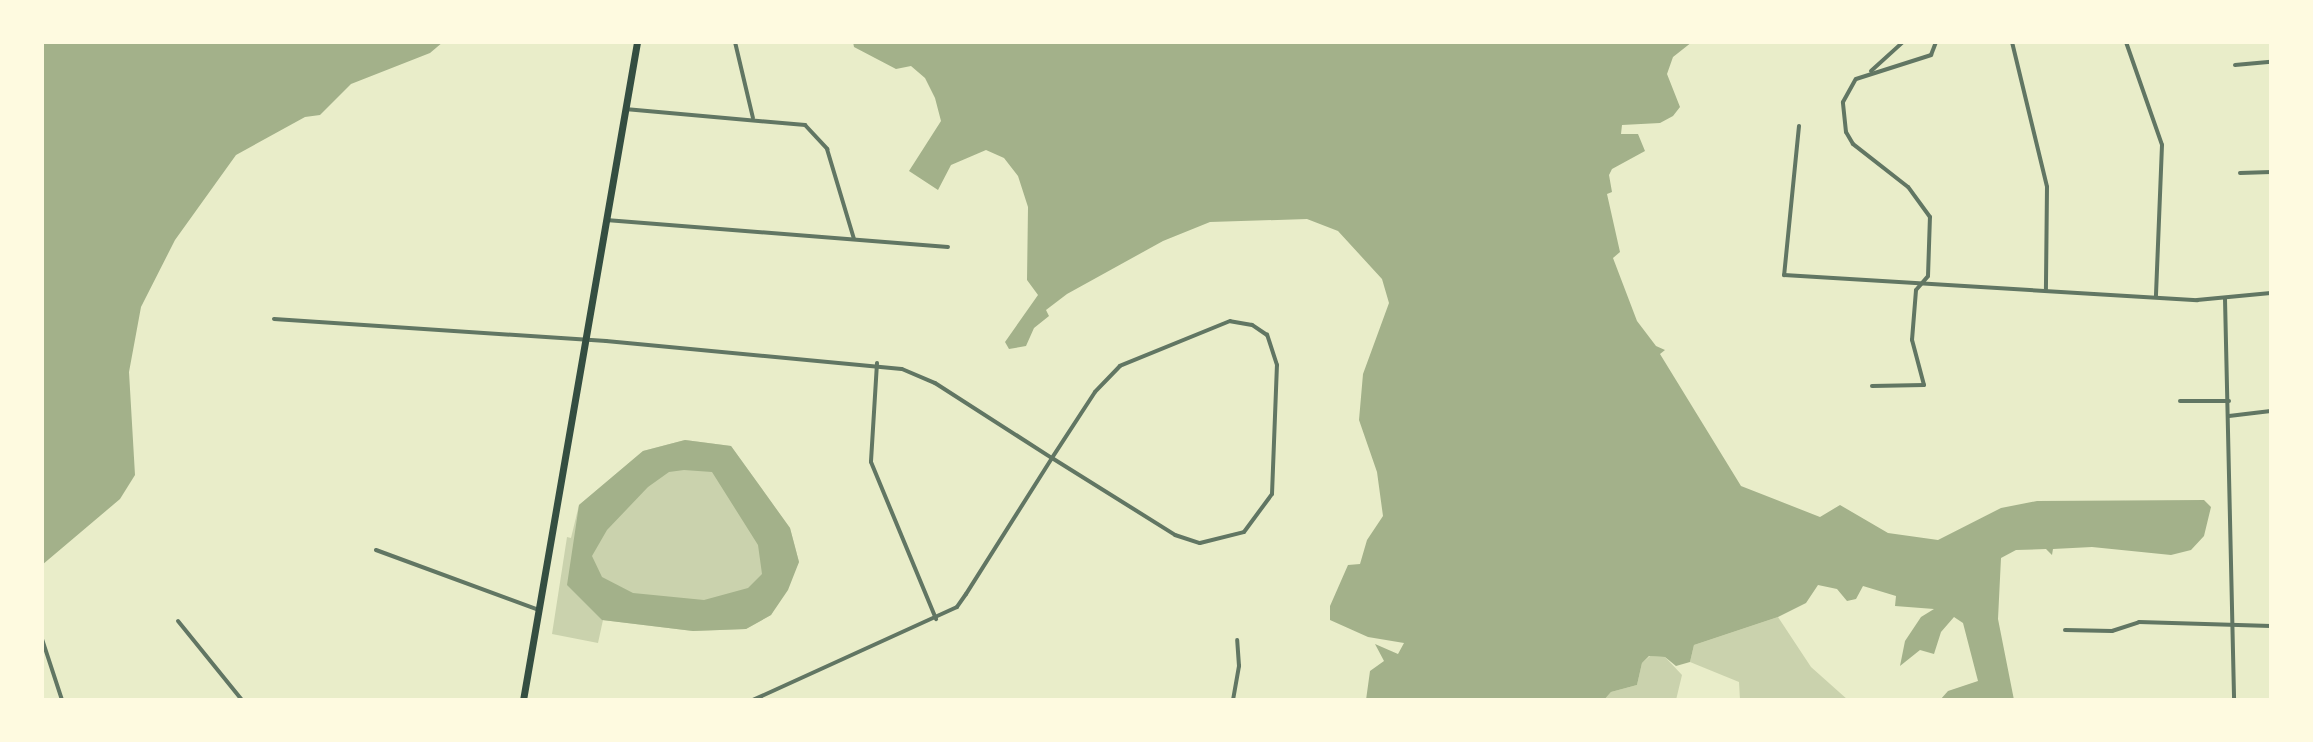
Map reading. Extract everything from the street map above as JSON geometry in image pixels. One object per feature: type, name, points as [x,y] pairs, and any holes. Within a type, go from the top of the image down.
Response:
[{"type":"main road","points":[[523,700],[623,108],[637,42]]},
{"type":"street","points":[[735,42],[753,118]]},
{"type":"street","points":[[1872,386],[1924,385],[1912,340],[1916,290],[1928,276],[1931,237],[1922,200],[1865,157],[1846,132],[1847,89],[1903,42]]},
{"type":"street","points":[[1869,73],[1931,55],[1936,42]]},
{"type":"street","points":[[2012,42],[2047,187],[2046,290]]},
{"type":"street","points":[[2126,42],[2162,145],[2156,297]]},
{"type":"street","points":[[2235,65],[2271,62]]},
{"type":"street","points":[[623,108],[798,123],[816,133],[827,149],[854,239]]},
{"type":"street","points":[[1799,126],[1783,271],[1790,277],[2156,297],[2225,299],[2271,293]]},
{"type":"street","points":[[2240,173],[2271,172]]},
{"type":"street","points":[[604,220],[948,247]]},
{"type":"street","points":[[2225,299],[2234,700]]},
{"type":"street","points":[[274,319],[877,363],[935,383],[1052,458],[1175,535],[1200,543],[1232,537],[1266,507],[1274,480],[1276,353],[1259,329],[1241,321],[1218,324],[1120,366],[1095,392],[1052,458],[966,594],[936,620],[753,700]]},
{"type":"street","points":[[877,363],[871,462],[936,620]]},
{"type":"street","points":[[2180,401],[2229,401]]},
{"type":"street","points":[[2229,416],[2271,411]]},
{"type":"street","points":[[376,550],[539,610]]},
{"type":"street","points":[[178,621],[242,700]]},
{"type":"street","points":[[2065,630],[2112,631],[2139,622],[2271,626]]},
{"type":"street","points":[[42,639],[62,700]]},
{"type":"street","points":[[1233,700],[1239,666],[1237,640]]},
{"type":"shaded area","points":[[42,42],[443,42],[430,53],[351,84],[320,115],[305,117],[236,155],[175,240],[141,307],[129,372],[135,475],[120,499],[42,565]]},
{"type":"shaded area","points":[[853,42],[1692,42],[1673,57],[1667,74],[1680,107],[1673,116],[1660,123],[1622,125],[1621,134],[1638,134],[1645,151],[1612,169],[1609,175],[1612,192],[1607,194],[1620,252],[1613,258],[1637,321],[1656,346],[1665,350],[1660,354],[1741,486],[1820,517],[1840,505],[1888,533],[1938,540],[2001,508],[2037,501],[2204,500],[2211,507],[2204,536],[2191,550],[2171,555],[2092,547],[2053,549],[2052,555],[2046,549],[2016,550],[2001,558],[1998,619],[2014,700],[1940,700],[1948,691],[1978,681],[1963,623],[1954,617],[1941,632],[1934,654],[1920,650],[1900,666],[1905,641],[1921,617],[1934,609],[1895,606],[1896,596],[1863,586],[1856,599],[1847,601],[1837,589],[1818,585],[1806,603],[1778,617],[1694,645],[1690,662],[1676,666],[1665,657],[1649,656],[1642,663],[1637,685],[1611,692],[1604,700],[1366,700],[1370,671],[1384,661],[1375,644],[1398,654],[1404,643],[1368,637],[1330,620],[1330,606],[1348,565],[1360,564],[1367,540],[1383,516],[1377,472],[1359,420],[1363,374],[1389,303],[1382,279],[1338,231],[1307,219],[1210,222],[1163,241],[1067,294],[1046,310],[1049,316],[1034,328],[1026,346],[1009,349],[1005,342],[1038,295],[1027,280],[1028,207],[1018,176],[1004,158],[986,150],[951,165],[938,190],[909,171],[941,121],[935,98],[925,78],[911,66],[896,69],[854,47]]},
{"type":"shaded area","points":[[685,440],[731,446],[790,528],[799,562],[771,615],[746,629],[693,631],[603,620],[598,643],[552,634],[567,537],[571,538],[579,505],[643,451]]},
{"type":"shaded area","points":[[685,440],[731,446],[790,528],[799,562],[788,590],[771,615],[746,629],[693,631],[602,620],[567,585],[579,505],[643,451]],"holes":[[[669,472],[712,472],[758,545],[762,574],[748,588],[704,600],[633,593],[602,577],[592,556],[607,530],[648,487]]]},
{"type":"shaded area","points":[[1778,617],[1811,667],[1848,700],[1740,700],[1739,682],[1690,662],[1694,645]]},
{"type":"shaded area","points":[[1650,656],[1665,657],[1682,675],[1676,700],[1604,700],[1611,692],[1637,685],[1642,663]]}]
